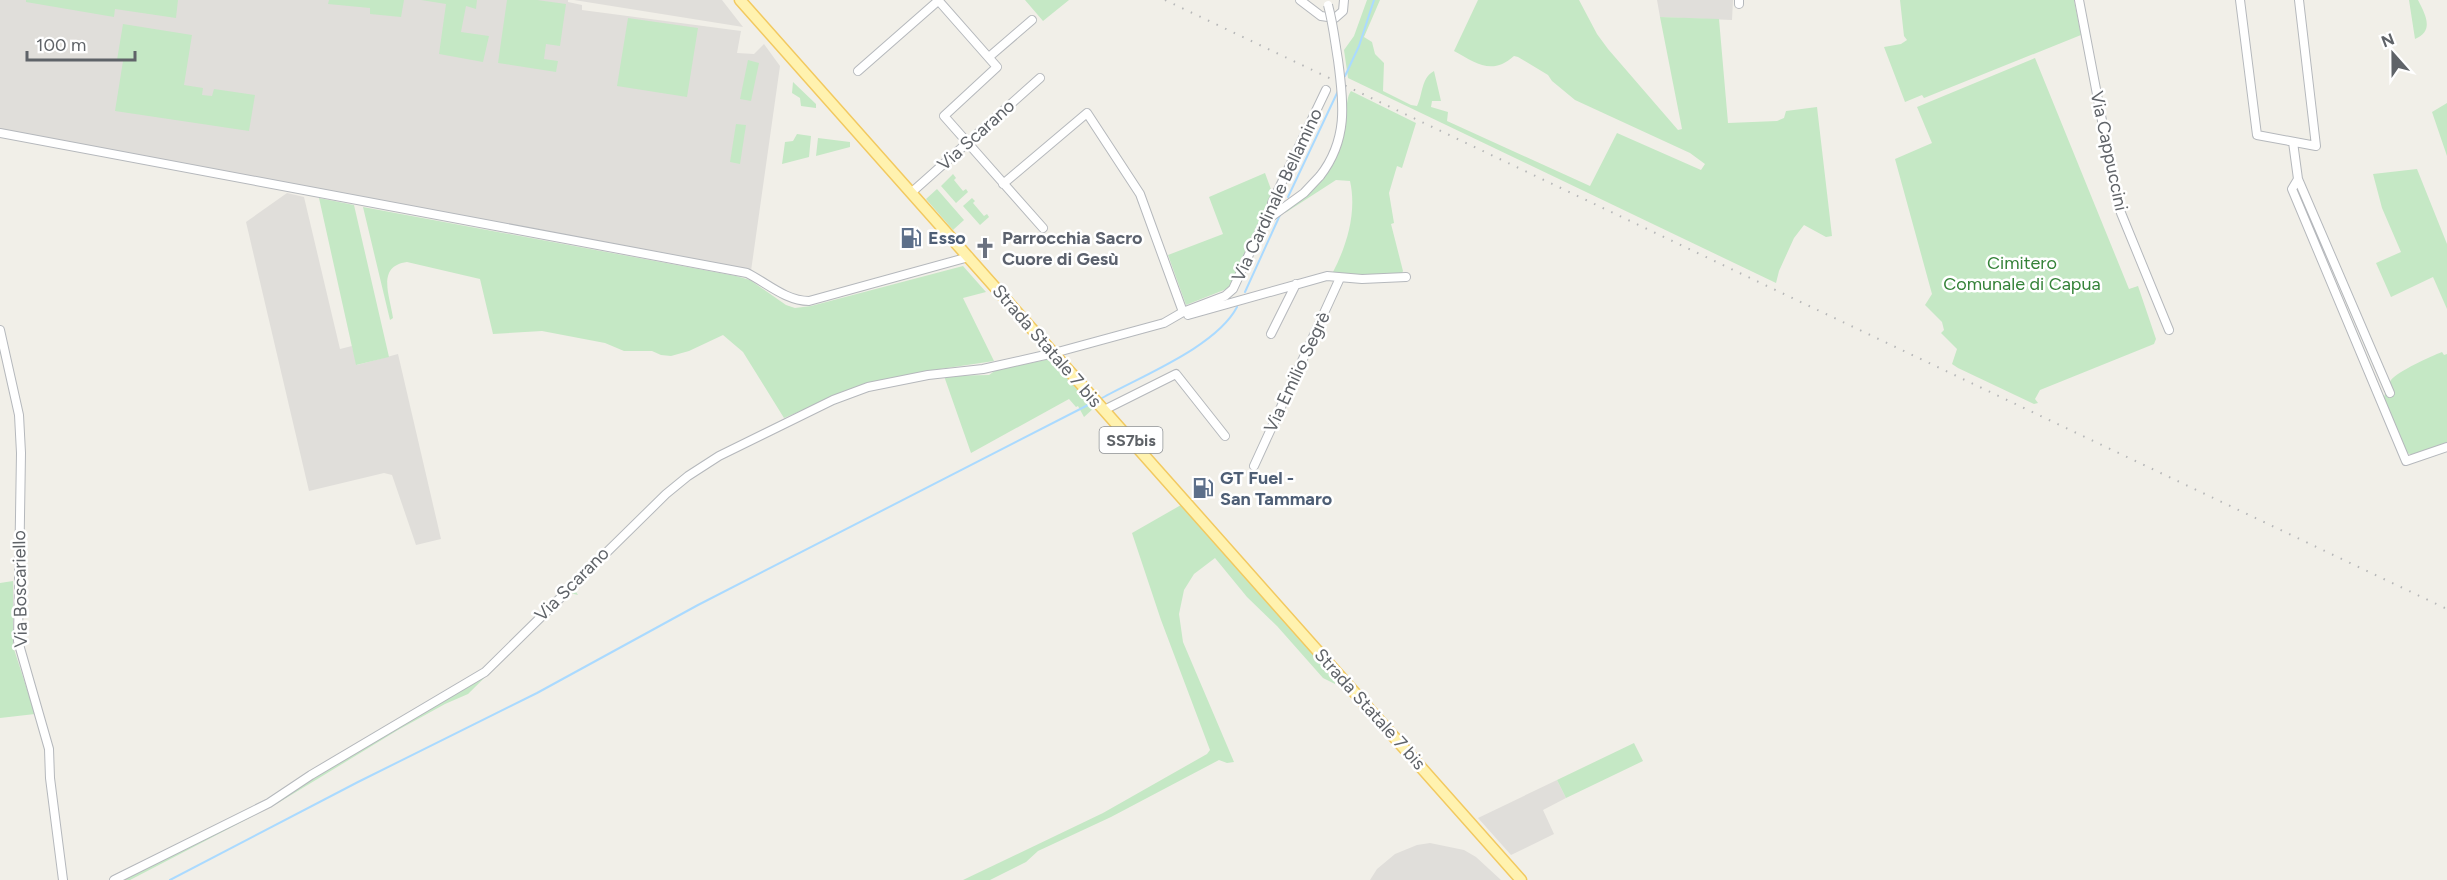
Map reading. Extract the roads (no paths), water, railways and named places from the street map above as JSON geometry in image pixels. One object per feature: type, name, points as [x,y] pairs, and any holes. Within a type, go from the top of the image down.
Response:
[{"type":"main road","name":"Strada Statale 7 bis","points":[[740,0],[1521,880]]},
{"type":"street","points":[[858,71],[939,0],[997,67],[944,116],[1043,228]]},
{"type":"street","points":[[1300,0],[1321,16],[1335,18],[1343,11],[1344,0]]},
{"type":"street","name":"Via Cappuccini","points":[[2079,0],[2119,206],[2169,330]]},
{"type":"street","points":[[2240,0],[2257,135],[2316,146],[2299,0]]},
{"type":"street","points":[[1272,214],[1304,193],[1320,176],[1336,149],[1341,133],[1344,114],[1343,98],[1327,3]]},
{"type":"street","points":[[988,57],[1032,20]]},
{"type":"street","name":"Via Scarano","points":[[912,192],[1040,78]]},
{"type":"street","name":"Via Cardinale Bellamino","points":[[1054,353],[1164,323],[1183,312],[1229,293],[1261,228],[1272,214],[1273,200],[1326,90]]},
{"type":"street","points":[[1003,184],[1087,113],[1140,194],[1183,312]]},
{"type":"street","points":[[0,133],[747,273],[789,298],[799,301],[809,301],[969,256]]},
{"type":"street","points":[[2293,142],[2298,179],[2390,393]]},
{"type":"street","points":[[2298,179],[2292,189],[2406,461],[2447,447]]},
{"type":"street","points":[[1164,323],[1327,276],[1340,278],[1406,277]]},
{"type":"street","name":"Via Emilio Segrè","points":[[1254,466],[1340,278]]},
{"type":"street","points":[[1271,334],[1296,284]]},
{"type":"street","name":"Via Boscariello","points":[[0,330],[19,416],[21,453],[18,641],[49,749],[50,778],[63,880]]},
{"type":"street","name":"Via Scarano","points":[[114,880],[269,803],[311,775],[485,672],[666,494],[688,476],[719,456],[833,399],[867,387],[928,375],[983,369],[1054,353]]},
{"type":"street","points":[[1104,410],[1176,374],[1225,436]]},
{"type":"waterway","points":[[1345,76],[1359,46],[1374,0]]},
{"type":"waterway","points":[[1288,197],[1338,91]]},
{"type":"waterway","points":[[1245,292],[1280,215]]},
{"type":"waterway","points":[[1102,398],[1195,348],[1213,335],[1237,307]]},
{"type":"waterway","points":[[170,880],[358,782],[537,693],[698,605],[1090,404]]},
{"type":"railway","points":[[1165,0],[2447,609]]},
{"type":"place","name":"Esso","points":[[911,238]]},
{"type":"place","name":"Parrocchia Sacro Cuore di Gesù","points":[[985,248]]},
{"type":"place","name":"GT Fuel - San Tammaro","points":[[1203,488]]},
{"type":"park label","name":"Cimitero Comunale di Capua","points":[[2022,273]]}]
